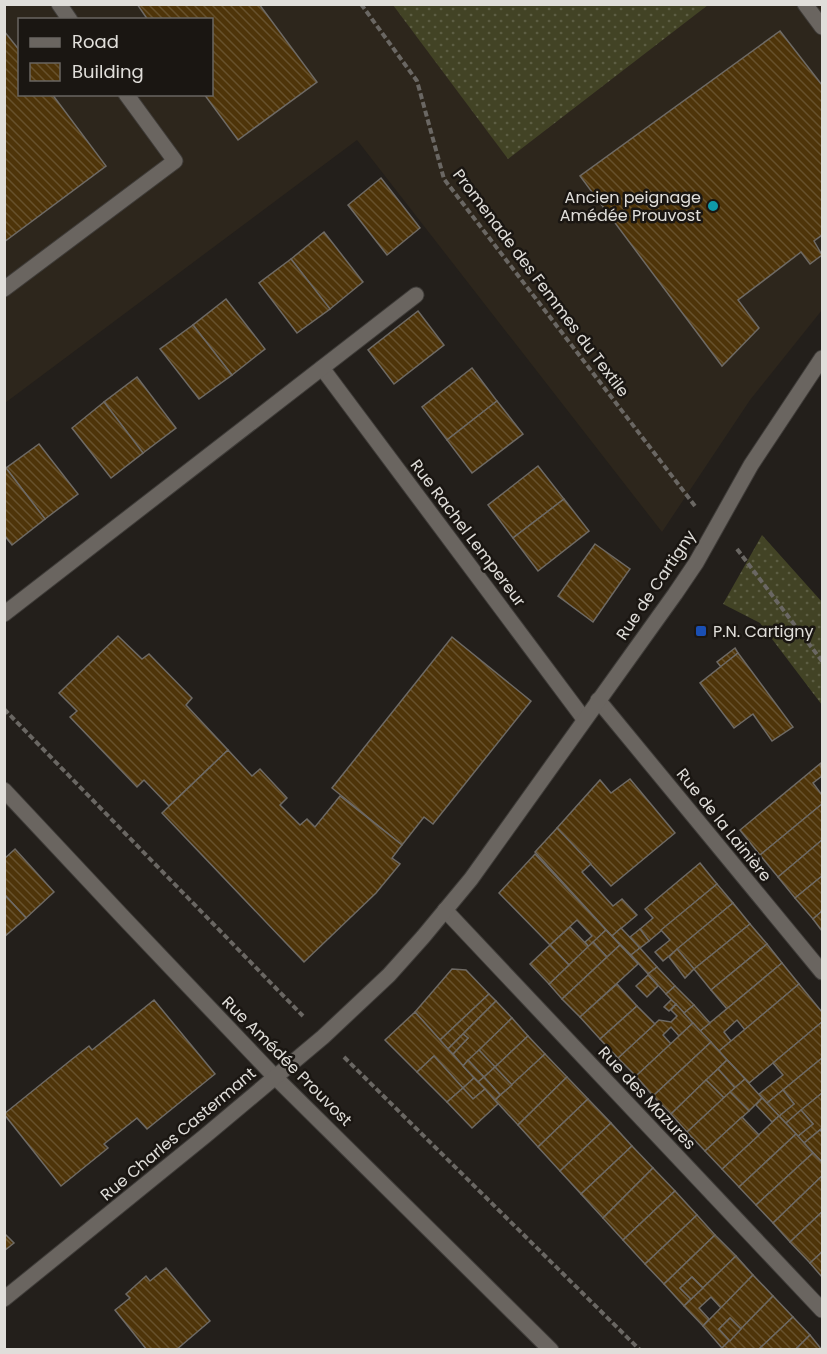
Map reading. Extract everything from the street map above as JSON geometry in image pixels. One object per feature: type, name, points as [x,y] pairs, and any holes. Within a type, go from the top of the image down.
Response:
[{"type":"street","points":[[59,4],[69,18]]},
{"type":"street","points":[[805,4],[822,27]]},
{"type":"street","points":[[4,289],[175,160],[127,96]]},
{"type":"street","points":[[4,614],[416,296]]},
{"type":"street","name":"Rue de Cartigny","points":[[510,826],[696,563],[751,465],[822,358]]},
{"type":"street","name":"Rue Rachel Lempereur","points":[[322,368],[584,719]]},
{"type":"street","name":"Rue de la Lainière","points":[[598,700],[822,972]]},
{"type":"street","name":"Rue Amédée Prouvost","points":[[4,790],[275,1077],[551,1350]]},
{"type":"street","name":"Rue Charles Castermant","points":[[4,1299],[348,1016],[395,968],[445,910],[510,826]]},
{"type":"street","name":"Rue des Mazures","points":[[445,910],[822,1310]]},
{"type":"path","name":"Promenade des Femmes du Textile","points":[[361,4],[417,81],[444,179],[822,661]]},
{"type":"shaded area","points":[[5,5],[822,5],[822,310],[750,400],[662,532],[357,140],[5,403]]},
{"type":"green space","points":[[393,5],[708,5],[508,159]]},
{"type":"green space","points":[[762,535],[822,602],[822,705],[760,623],[723,604]]},
{"type":"building","points":[[137,4],[259,4],[317,82],[238,140],[205,96],[213,96],[213,18],[147,18]]},
{"type":"building","points":[[4,31],[18,48],[18,96],[54,96],[106,166],[4,242]]},
{"type":"building","name":"Ancien peignage Amédée Prouvost","points":[[780,31],[822,85],[822,235],[814,241],[822,255],[810,264],[801,252],[738,300],[759,328],[722,366],[580,176]]},
{"type":"building","points":[[381,178],[420,228],[387,255],[348,205]]},
{"type":"building","points":[[324,232],[363,282],[330,309],[291,259]]},
{"type":"building","points":[[291,259],[330,309],[297,333],[259,283]]},
{"type":"building","points":[[226,299],[265,349],[232,375],[193,325]]},
{"type":"building","points":[[418,311],[444,345],[394,384],[368,350]]},
{"type":"building","points":[[193,325],[232,375],[199,399],[160,349]]},
{"type":"building","points":[[472,368],[497,401],[447,440],[422,407]]},
{"type":"building","points":[[137,377],[176,428],[143,453],[104,402]]},
{"type":"building","points":[[497,401],[523,434],[472,473],[447,440]]},
{"type":"building","points":[[104,402],[143,453],[111,478],[72,428]]},
{"type":"building","points":[[39,444],[78,494],[45,519],[6,468]]},
{"type":"building","points":[[538,466],[564,499],[513,538],[488,505]]},
{"type":"building","points":[[6,468],[45,519],[12,545],[4,535],[4,470]]},
{"type":"building","points":[[564,499],[589,531],[538,571],[513,538]]},
{"type":"building","points":[[595,544],[630,569],[593,622],[558,596]]},
{"type":"building","points":[[118,636],[142,659],[149,654],[192,698],[186,705],[228,750],[169,806],[144,780],[137,787],[70,717],[77,711],[59,693]]},
{"type":"building","points":[[452,637],[531,701],[433,824],[424,817],[402,845],[332,788]]},
{"type":"building","points":[[735,648],[738,653],[721,667],[717,662]]},
{"type":"building","points":[[738,653],[793,727],[772,741],[753,714],[734,728],[700,683]]},
{"type":"building","points":[[228,750],[252,776],[260,769],[287,798],[280,805],[300,825],[307,819],[315,827],[340,796],[402,845],[392,858],[400,864],[376,893],[304,962],[162,813]]},
{"type":"building","points":[[821,763],[822,776],[813,783],[822,795],[822,804],[760,855],[740,830]]},
{"type":"building","points":[[630,779],[675,833],[611,886],[557,828],[600,780],[611,793]]},
{"type":"building","points":[[822,804],[822,840],[778,877],[760,855]]},
{"type":"building","points":[[557,828],[591,864],[582,872],[613,906],[622,899],[637,915],[612,936],[535,852]]},
{"type":"building","points":[[822,840],[822,876],[795,898],[778,877]]},
{"type":"building","points":[[15,849],[54,892],[26,918],[4,894],[4,859]]},
{"type":"building","points":[[535,854],[606,930],[589,947],[585,942],[592,936],[577,920],[550,945],[499,893]]},
{"type":"building","points":[[700,863],[717,884],[649,941],[640,929],[653,918],[645,909]]},
{"type":"building","points":[[822,876],[822,911],[813,919],[795,898]]},
{"type":"building","points":[[717,884],[733,903],[663,961],[655,952],[670,940],[661,930]]},
{"type":"building","points":[[4,894],[26,918],[4,937]]},
{"type":"building","points":[[733,903],[750,924],[694,969],[677,949]]},
{"type":"building","points":[[822,911],[822,931],[813,919]]},
{"type":"building","points":[[750,924],[767,944],[711,990],[694,969]]},
{"type":"building","points":[[570,927],[589,947],[569,965],[550,945]]},
{"type":"building","points":[[621,928],[640,948],[631,955],[612,936]]},
{"type":"building","points":[[640,929],[649,941],[640,948],[630,937]]},
{"type":"building","points":[[606,930],[620,945],[607,957],[593,942]]},
{"type":"building","points":[[593,942],[607,957],[562,999],[549,984]]},
{"type":"building","points":[[767,944],[782,963],[727,1009],[711,990]]},
{"type":"building","points":[[550,945],[569,965],[549,984],[530,964]]},
{"type":"building","points":[[620,945],[638,964],[580,1017],[562,999]]},
{"type":"building","points":[[640,948],[657,967],[648,974],[631,955]]},
{"type":"building","points":[[677,949],[694,969],[685,978],[669,957]]},
{"type":"building","points":[[782,963],[799,984],[745,1030],[737,1020],[724,1032],[731,1041],[719,1051],[700,1031]]},
{"type":"building","points":[[657,967],[675,986],[666,994],[648,974]]},
{"type":"building","points":[[452,969],[466,970],[489,994],[440,1040],[415,1012]]},
{"type":"building","points":[[648,975],[658,986],[647,997],[636,986]]},
{"type":"building","points":[[617,984],[637,1006],[600,1039],[580,1017]]},
{"type":"building","points":[[799,984],[822,1012],[822,1022],[749,1083],[719,1051]]},
{"type":"building","points":[[675,986],[694,1005],[684,1013],[666,994]]},
{"type":"building","points":[[489,994],[496,1001],[448,1049],[440,1040]]},
{"type":"building","points":[[154,1000],[215,1074],[147,1129],[137,1118],[104,1144],[108,1148],[61,1186],[4,1114],[89,1046],[92,1050]]},
{"type":"building","points":[[671,1000],[676,1004],[669,1011],[664,1007]]},
{"type":"building","points":[[496,1001],[512,1018],[463,1066],[453,1054],[468,1038],[463,1034]]},
{"type":"building","points":[[676,1004],[693,1023],[679,1036],[671,1027],[663,1035],[671,1044],[636,1076],[618,1058],[659,1020],[671,1022],[677,1016],[671,1010]]},
{"type":"building","points":[[694,1005],[710,1023],[700,1031],[684,1013]]},
{"type":"building","points":[[637,1006],[655,1024],[618,1058],[600,1039]]},
{"type":"building","points":[[415,1012],[474,1078],[463,1088],[434,1056],[417,1072],[385,1040]]},
{"type":"building","points":[[512,1018],[528,1036],[495,1067],[479,1050]]},
{"type":"building","points":[[822,1022],[822,1058],[767,1103],[759,1094],[783,1075],[773,1063]]},
{"type":"building","points":[[693,1023],[711,1042],[653,1096],[636,1076]]},
{"type":"building","points":[[463,1034],[468,1038],[453,1054],[448,1049]]},
{"type":"building","points":[[528,1036],[545,1054],[512,1085],[495,1067]]},
{"type":"building","points":[[711,1042],[727,1060],[671,1114],[653,1096]]},
{"type":"building","points":[[479,1050],[495,1067],[484,1077],[468,1060]]},
{"type":"building","points":[[545,1054],[567,1077],[518,1125],[495,1100]]},
{"type":"building","points":[[434,1056],[463,1088],[447,1102],[417,1072]]},
{"type":"building","points":[[822,1058],[822,1093],[786,1123],[779,1116],[794,1104],[783,1090]]},
{"type":"building","points":[[468,1060],[484,1077],[478,1082],[463,1066]]},
{"type":"building","points":[[727,1060],[745,1079],[735,1088],[718,1069]]},
{"type":"building","points":[[495,1067],[512,1085],[500,1095],[484,1077]]},
{"type":"building","points":[[718,1069],[735,1088],[724,1098],[706,1080]]},
{"type":"building","points":[[484,1077],[500,1095],[495,1100],[478,1082]]},
{"type":"building","points":[[567,1077],[588,1099],[538,1147],[518,1125]]},
{"type":"building","points":[[474,1078],[485,1089],[473,1099],[463,1088]]},
{"type":"building","points":[[745,1079],[762,1098],[749,1111],[730,1092]]},
{"type":"building","points":[[706,1080],[724,1098],[687,1132],[671,1114]]},
{"type":"building","points":[[463,1088],[473,1099],[485,1089],[498,1104],[472,1128],[447,1102]]},
{"type":"building","points":[[783,1090],[794,1104],[779,1116],[767,1103]]},
{"type":"building","points":[[730,1092],[749,1111],[705,1151],[687,1132]]},
{"type":"building","points":[[822,1093],[822,1128],[804,1143],[798,1136],[813,1124],[801,1110]]},
{"type":"building","points":[[762,1098],[779,1116],[772,1122],[756,1105]]},
{"type":"building","points":[[588,1099],[611,1123],[560,1171],[538,1147]]},
{"type":"building","points":[[801,1110],[813,1124],[798,1136],[786,1123]]},
{"type":"building","points":[[779,1116],[796,1134],[739,1187],[722,1169]]},
{"type":"building","points":[[742,1117],[759,1135],[722,1169],[705,1151]]},
{"type":"building","points":[[611,1123],[632,1146],[581,1194],[560,1171]]},
{"type":"building","points":[[820,1130],[822,1132],[822,1162],[804,1143]]},
{"type":"building","points":[[796,1134],[813,1153],[756,1205],[739,1187]]},
{"type":"building","points":[[632,1146],[653,1168],[603,1218],[581,1194]]},
{"type":"building","points":[[813,1153],[822,1162],[822,1176],[773,1223],[756,1205]]},
{"type":"building","points":[[653,1168],[675,1191],[623,1240],[603,1218]]},
{"type":"building","points":[[822,1176],[822,1212],[790,1242],[773,1223]]},
{"type":"building","points":[[675,1191],[697,1215],[645,1264],[623,1240]]},
{"type":"building","points":[[822,1212],[822,1252],[810,1263],[790,1242]]},
{"type":"building","points":[[697,1215],[715,1235],[664,1284],[645,1264]]},
{"type":"building","points":[[4,1233],[14,1243],[4,1251]]},
{"type":"building","points":[[715,1235],[736,1256],[703,1288],[692,1277],[680,1288],[691,1299],[684,1306],[664,1284]]},
{"type":"building","points":[[822,1252],[822,1277],[810,1263]]},
{"type":"building","points":[[736,1256],[753,1275],[721,1308],[711,1297],[699,1308],[709,1319],[703,1326],[684,1306]]},
{"type":"building","points":[[166,1268],[210,1321],[176,1350],[147,1350],[115,1310],[130,1298],[126,1294],[146,1276],[150,1281]]},
{"type":"building","points":[[753,1275],[773,1296],[741,1329],[730,1318],[719,1329],[730,1341],[722,1348],[703,1326]]},
{"type":"building","points":[[692,1277],[703,1288],[691,1299],[680,1288]]},
{"type":"building","points":[[773,1296],[793,1317],[758,1350],[724,1350],[722,1348]]},
{"type":"building","points":[[793,1317],[810,1335],[795,1350],[758,1350]]},
{"type":"building","points":[[730,1318],[741,1329],[730,1341],[719,1329]]},
{"type":"building","points":[[810,1335],[822,1350],[795,1350]]},
{"type":"place","name":"Ancien peignage Amédée Prouvost","points":[[713,206]]},
{"type":"place","name":"P.N. Cartigny","points":[[701,631]]}]
